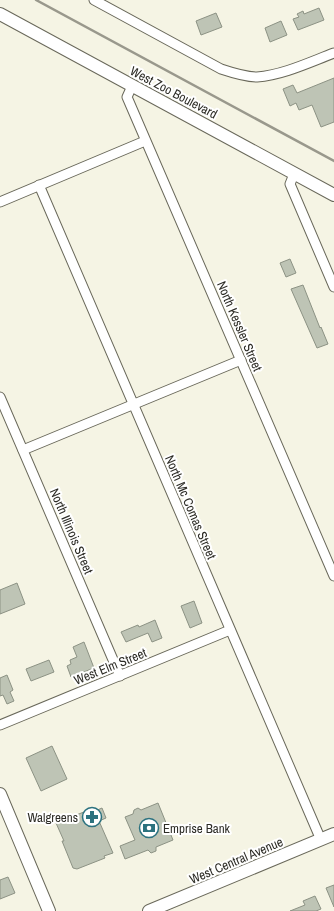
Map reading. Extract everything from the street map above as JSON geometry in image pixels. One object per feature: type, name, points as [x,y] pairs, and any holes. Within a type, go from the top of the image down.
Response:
[{"type":"main road","name":"West Zoo Boulevard","points":[[0,14],[334,195]]},
{"type":"main road","points":[[0,794],[49,911]]},
{"type":"main road","name":"West Central Avenue","points":[[149,911],[334,834]]},
{"type":"street","points":[[94,0],[214,65],[237,75],[257,77],[276,74],[334,53]]},
{"type":"street","name":"North Kessler Street","points":[[132,86],[127,97],[334,576]]},
{"type":"street","points":[[0,202],[146,141]]},
{"type":"street","points":[[294,174],[290,184],[334,286]]},
{"type":"street","name":"North Mc Comas Street","points":[[38,185],[321,840]]},
{"type":"street","points":[[23,450],[241,360]]},
{"type":"street","name":"North Illinois Street","points":[[1,400],[120,676]]},
{"type":"street","name":"West Elm Street","points":[[0,725],[230,630]]},
{"type":"building","points":[[319,8],[324,20],[298,30],[293,19],[299,17],[297,14],[303,11],[304,14]]},
{"type":"building","points":[[216,13],[222,27],[201,35],[196,21]]},
{"type":"building","points":[[281,21],[287,35],[270,42],[265,28]]},
{"type":"building","points":[[334,78],[334,122],[321,127],[312,105],[299,110],[296,103],[290,106],[283,89],[293,85],[297,93]]},
{"type":"building","points":[[290,259],[296,273],[286,277],[280,263]]},
{"type":"building","points":[[303,285],[328,344],[317,348],[291,289]]},
{"type":"building","points":[[17,583],[25,604],[0,614],[0,590]]},
{"type":"building","points":[[194,601],[202,623],[190,628],[181,606]]},
{"type":"building","points":[[155,620],[162,638],[152,642],[148,633],[126,642],[121,632],[138,625],[139,627]]},
{"type":"building","points":[[84,642],[94,668],[71,677],[67,666],[71,664],[70,660],[77,657],[73,647]]},
{"type":"building","points":[[49,660],[54,672],[31,681],[26,669]]},
{"type":"building","points":[[7,675],[13,690],[10,692],[14,701],[7,704],[3,695],[0,696],[0,678]]},
{"type":"building","points":[[52,746],[67,779],[41,791],[26,758]]},
{"type":"building","name":"Emprise Bank","points":[[158,803],[173,840],[156,847],[156,851],[151,853],[148,850],[125,859],[120,846],[135,840],[125,817],[133,814],[134,810],[138,808],[141,810]]},
{"type":"building","name":"Walgreens","points":[[94,808],[95,811],[102,808],[106,818],[99,821],[113,853],[104,856],[105,858],[77,869],[73,868],[56,823]]},
{"type":"building","points":[[8,877],[15,893],[0,899],[0,880]]},
{"type":"building","points":[[334,885],[334,907],[326,888]]},
{"type":"building","points":[[315,896],[321,909],[316,911],[290,911],[305,905],[303,901]]},
{"type":"railway","points":[[36,0],[334,161]]},
{"type":"place","name":"Walgreens","points":[[92,817]]},
{"type":"place","name":"Emprise Bank","points":[[149,828]]}]
